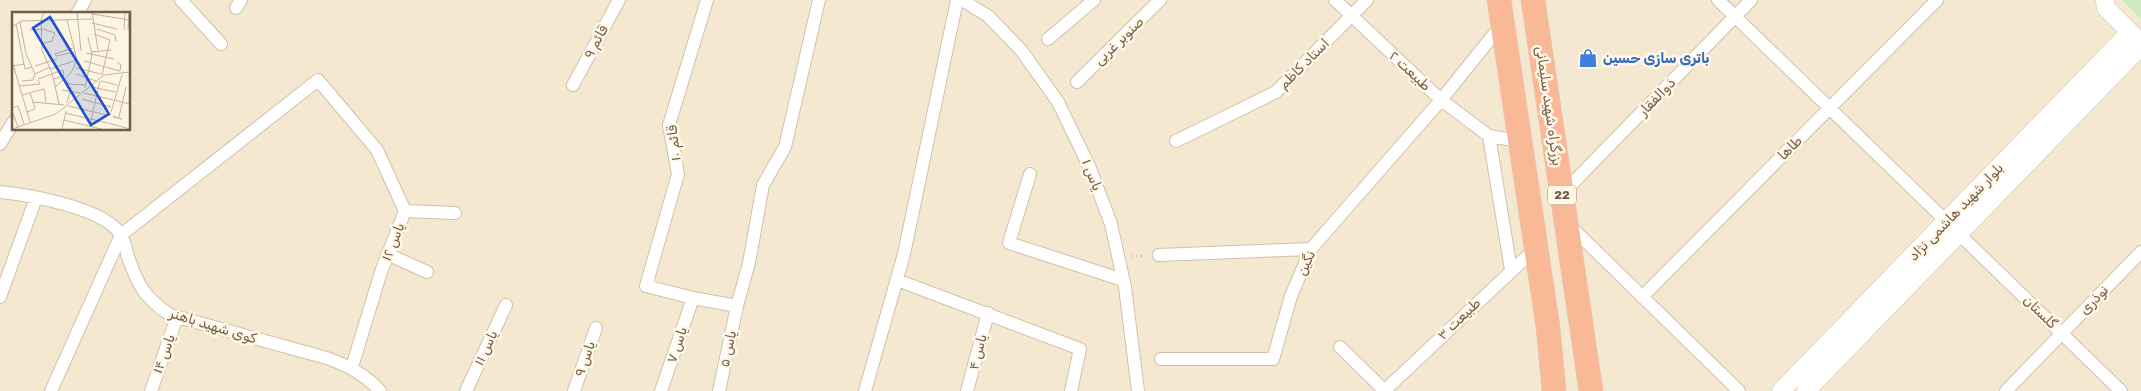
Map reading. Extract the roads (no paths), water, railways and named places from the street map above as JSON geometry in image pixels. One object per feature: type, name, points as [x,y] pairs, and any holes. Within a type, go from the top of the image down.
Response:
[{"type":"highway","name":"22","points":[[1499,0],[1548,328],[1554,391]]},
{"type":"highway","name":"بزرگراه شهید سلیمانی","points":[[1537,3],[1566,223],[1591,391]]},
{"type":"main road","points":[[2105,0],[2106,8],[2137,40]]},
{"type":"main road","name":"بلوار شهید هاشمی نژاد","points":[[1781,391],[1946,221],[2137,40]]},
{"type":"main road","name":"بلوار شهید هاشمی نژاد","points":[[1806,391],[1959,234],[2137,40]]},
{"type":"main road","points":[[1946,221],[1959,234]]},
{"type":"street","points":[[78,12],[85,0]]},
{"type":"street","points":[[181,0],[221,44]]},
{"type":"street","name":"قائم ۹","points":[[573,85],[619,0]]},
{"type":"street","name":"قائم ۱۰","points":[[693,298],[646,286],[678,174],[669,125],[706,0]]},
{"type":"street","name":"یاس ۵","points":[[719,391],[748,263],[763,185],[785,147],[819,0]]},
{"type":"street","points":[[865,391],[904,254],[957,0]]},
{"type":"street","name":"یاس ۱","points":[[962,0],[988,16],[1021,50],[1058,102],[1089,166],[1111,224],[1123,280],[1138,391]]},
{"type":"street","points":[[1048,39],[1094,0]]},
{"type":"street","name":"صنوبر غربی","points":[[1077,82],[1160,0]]},
{"type":"street","name":"طبیعت ۲","points":[[1336,0],[1441,100],[1489,136]]},
{"type":"street","name":"استاد کاظم","points":[[1176,141],[1276,92],[1367,0]]},
{"type":"street","points":[[1718,0],[1946,221]]},
{"type":"street","name":"ذوالفقار","points":[[1562,194],[1751,0]]},
{"type":"street","name":"طاها","points":[[1642,297],[1937,0]]},
{"type":"street","name":"نگین","points":[[1161,359],[1273,359],[1291,296],[1311,249],[1441,100],[1503,23]]},
{"type":"street","name":"یاس ۱۲","points":[[121,235],[318,80],[377,150],[405,211],[387,254],[352,367]]},
{"type":"street","points":[[0,144],[12,124]]},
{"type":"street","points":[[1511,270],[1489,136],[1520,141]]},
{"type":"street","points":[[1030,174],[1009,243],[1123,280]]},
{"type":"street","points":[[0,192],[70,206],[99,217],[110,224],[121,235],[51,391]]},
{"type":"street","points":[[0,297],[36,198]]},
{"type":"street","points":[[405,211],[455,214]]},
{"type":"street","points":[[1566,223],[1739,391]]},
{"type":"street","name":"گلستان","points":[[1959,234],[2121,391]]},
{"type":"street","name":"کوی شهید باهنر","points":[[121,235],[138,283],[151,301],[170,315],[327,358],[352,367],[373,388]]},
{"type":"street","name":"طبیعت ٣","points":[[1385,391],[1536,248]]},
{"type":"street","points":[[1159,255],[1311,249]]},
{"type":"street","name":"نوذری","points":[[2006,391],[2141,252]]},
{"type":"street","points":[[387,254],[427,272]]},
{"type":"street","points":[[897,280],[1080,349],[1071,391]]},
{"type":"street","points":[[693,298],[737,306]]},
{"type":"street","name":"یاس ۷","points":[[661,391],[693,298]]},
{"type":"street","name":"یاس ۱۱","points":[[466,391],[506,305]]},
{"type":"street","name":"یاس ۴","points":[[967,391],[988,313]]},
{"type":"street","name":"یاس ۱۴","points":[[151,391],[177,318]]},
{"type":"street","name":"یاس ۹","points":[[574,391],[596,328]]},
{"type":"street","points":[[1340,347],[1385,391]]},
{"type":"place","name":"باتری سازی حسین","points":[[1588,58]]}]
